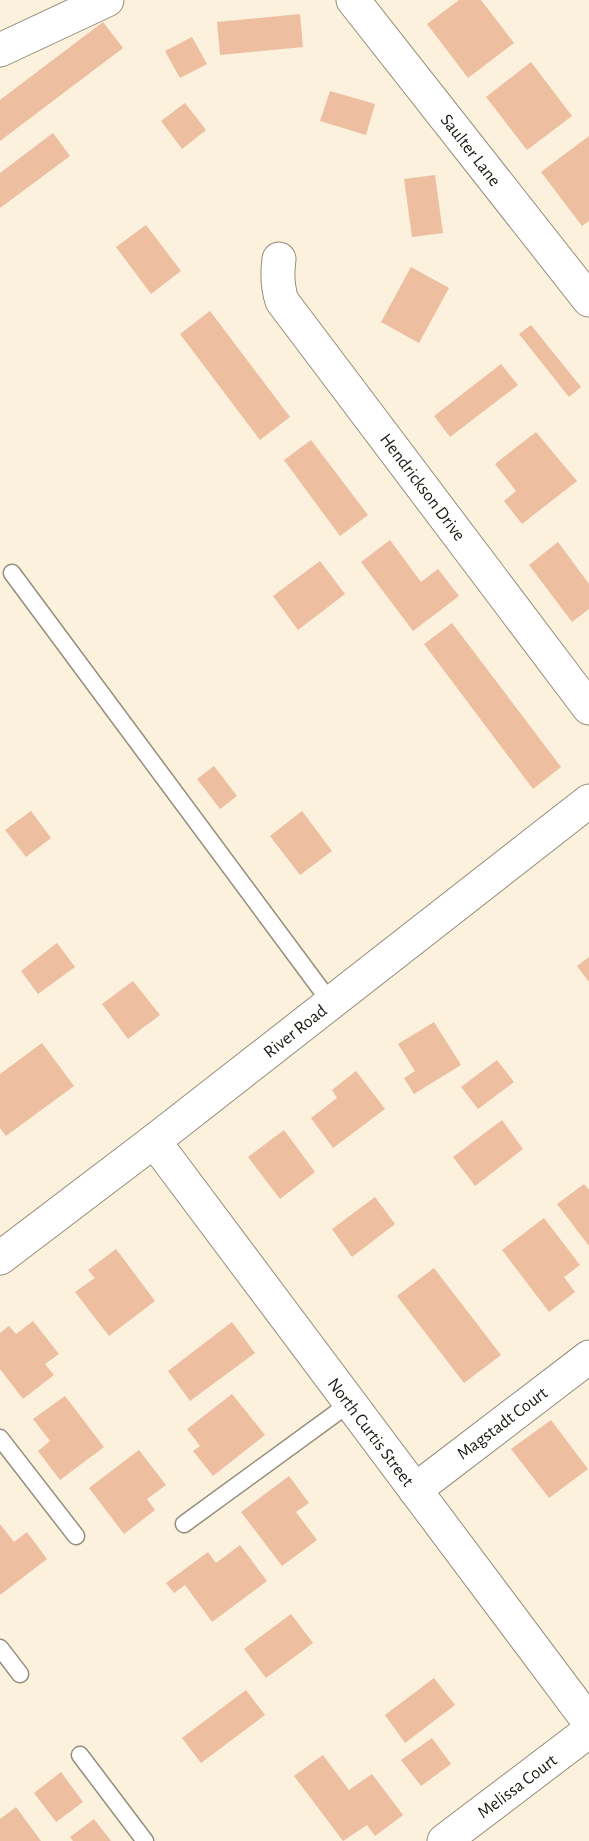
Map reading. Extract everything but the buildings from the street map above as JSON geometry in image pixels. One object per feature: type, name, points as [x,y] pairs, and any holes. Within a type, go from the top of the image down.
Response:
[{"type":"street","points":[[0,50],[107,0]]},
{"type":"street","name":"Saulter Lane","points":[[353,0],[589,300]]},
{"type":"street","name":"Hendrickson Drive","points":[[279,258],[277,275],[282,301],[589,708]]},
{"type":"street","name":"River Road","points":[[0,1258],[331,1003],[585,812]]},
{"type":"street","name":"North Curtis Street","points":[[154,1141],[415,1490],[579,1689],[589,1722]]},
{"type":"street","name":"Magstadt Court","points":[[415,1490],[589,1357]]},
{"type":"street","name":"Melissa Court","points":[[444,1841],[589,1731]]},
{"type":"lane","points":[[12,573],[331,1003]]},
{"type":"lane","points":[[184,1524],[350,1403]]},
{"type":"lane","points":[[0,1438],[76,1536]]},
{"type":"lane","points":[[0,1648],[20,1674]]},
{"type":"lane","points":[[80,1755],[145,1841]]}]
